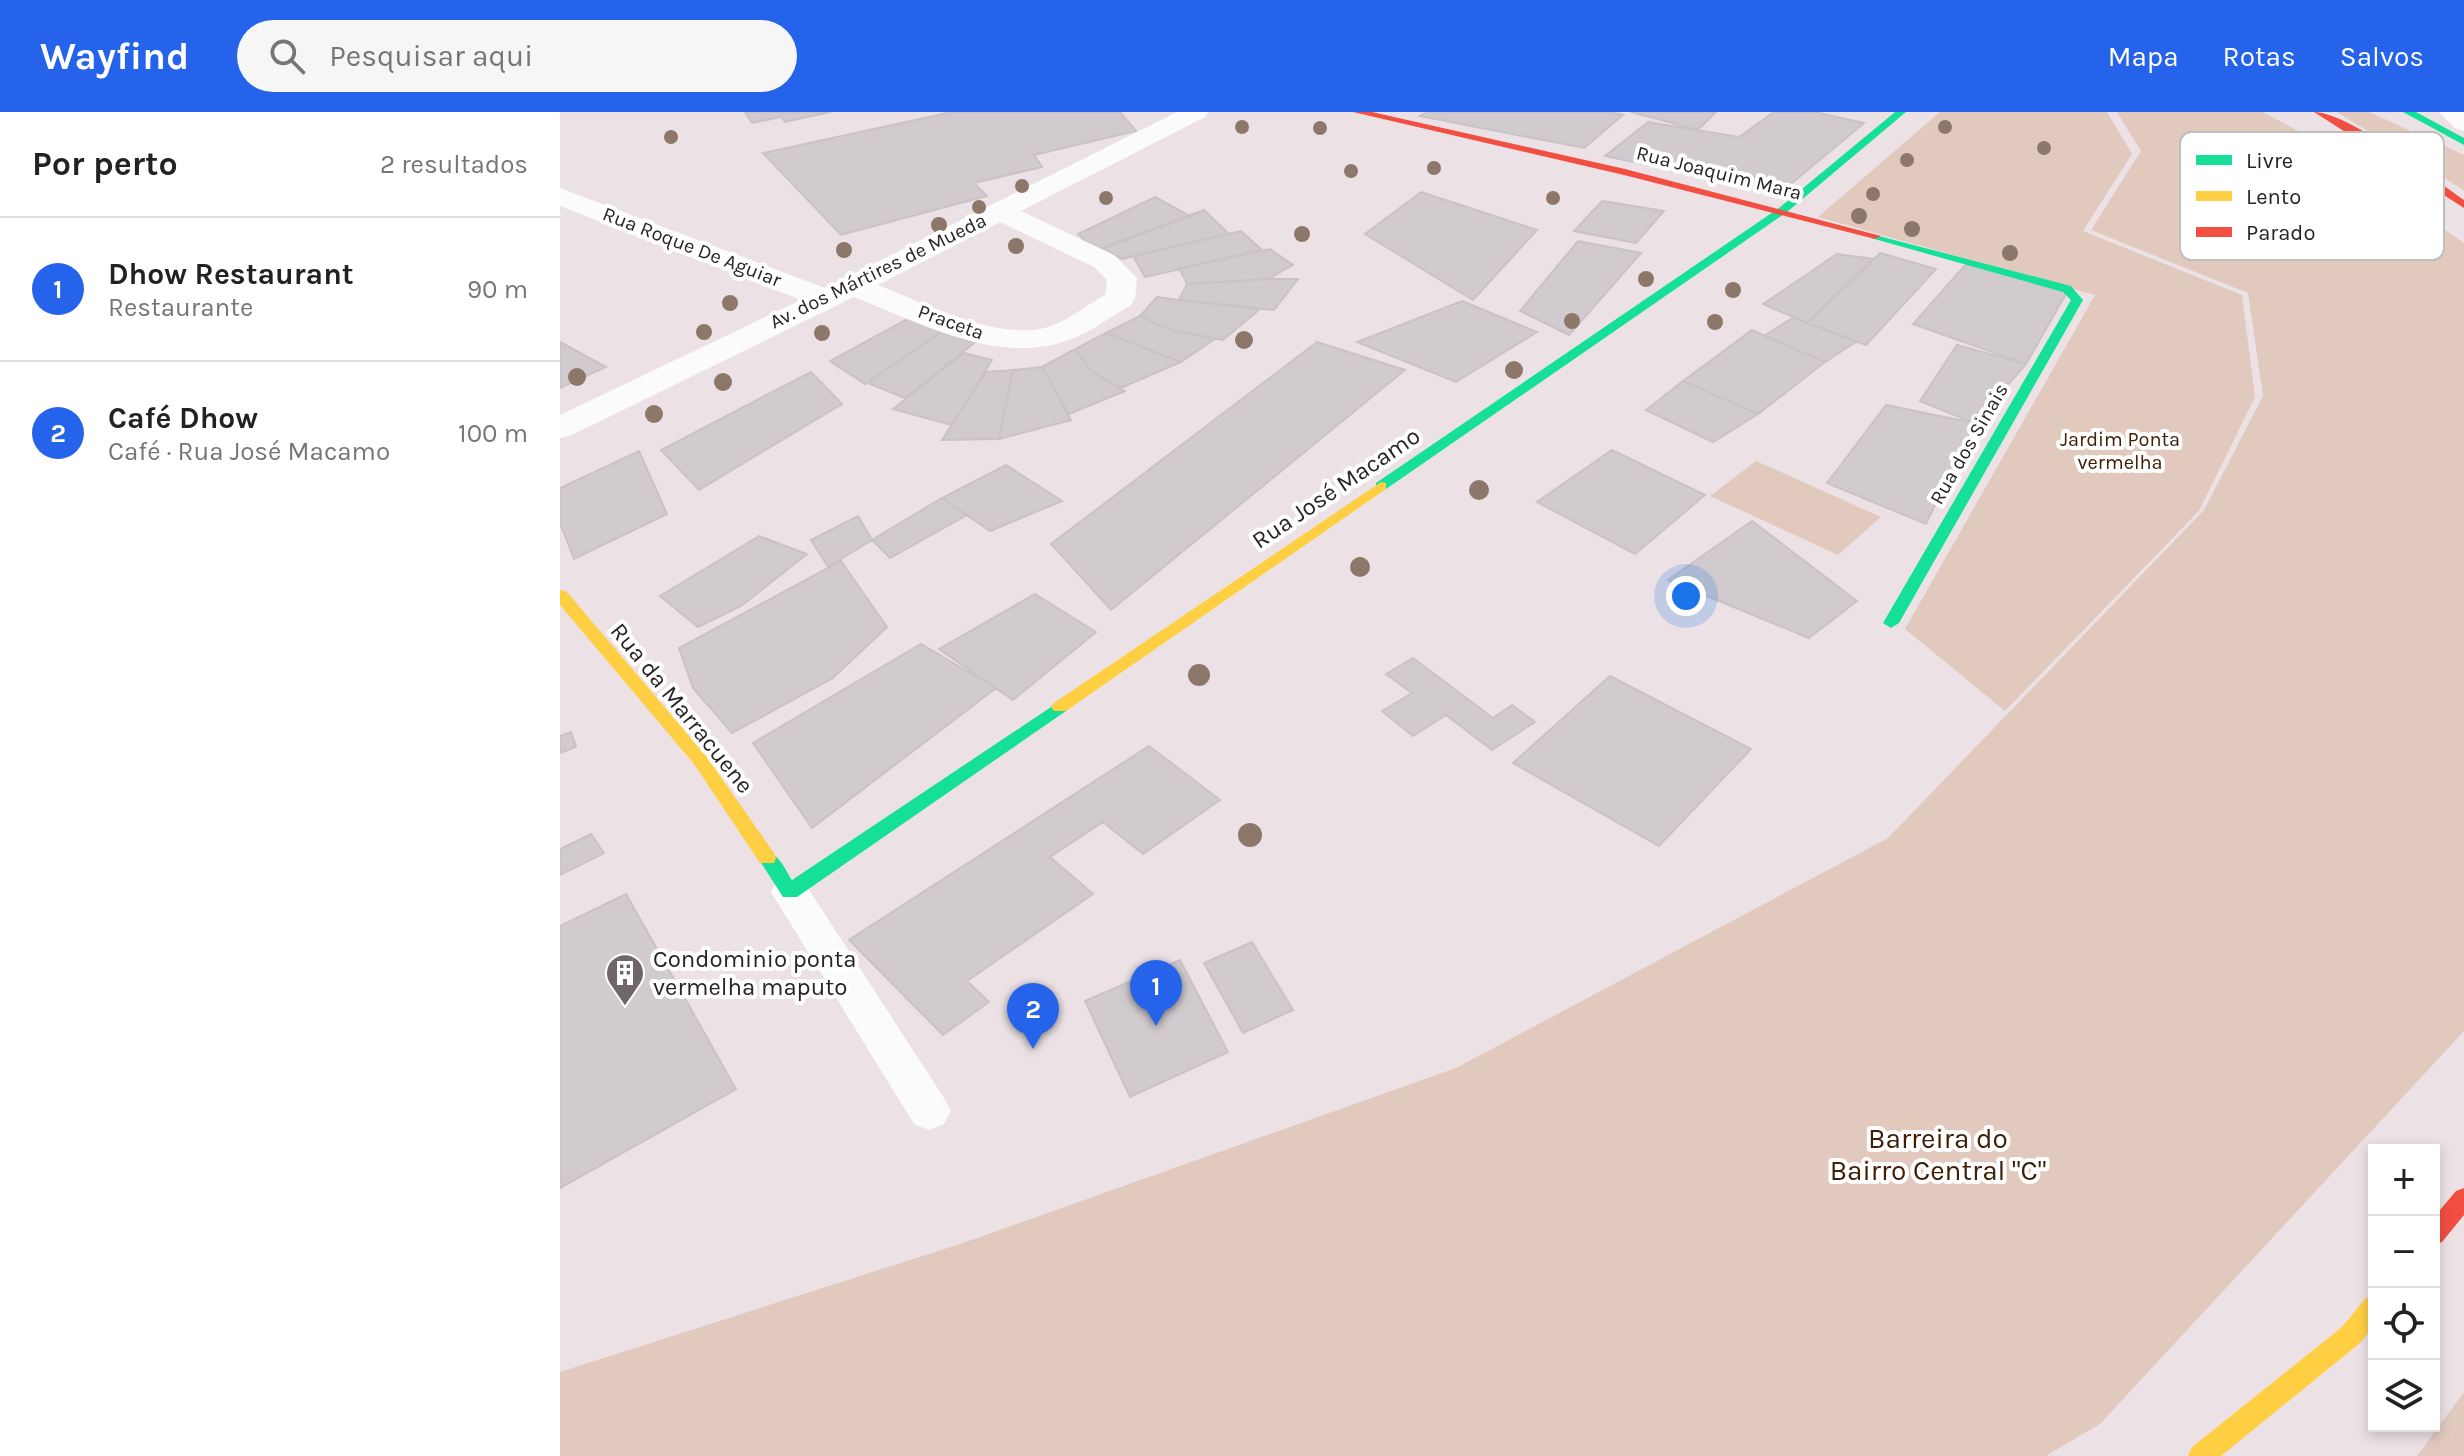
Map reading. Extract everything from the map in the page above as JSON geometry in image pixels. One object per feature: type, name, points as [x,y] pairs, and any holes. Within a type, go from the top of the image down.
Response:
[{"type":"street","name":"Av. dos Mártires de Mueda","points":[[560,428],[853,286],[1196,112]]},
{"type":"street","name":"Rua Joaquim Mara","points":[[1358,112],[1458,132],[1783,210],[2067,289]]},
{"type":"street","name":"Rua José Macamo","points":[[790,892],[1783,210],[1901,112]]},
{"type":"street","points":[[2319,112],[2353,132]]},
{"type":"street","points":[[2408,112],[2464,142]]},
{"type":"street","points":[[2451,112],[2464,123]]},
{"type":"street","points":[[2444,191],[2464,205]]},
{"type":"street","name":"Rua Roque De Aguiar","points":[[560,196],[823,298]]},
{"type":"street","name":"Praceta","points":[[853,286],[987,336],[1019,340],[1054,336],[1120,299],[1122,278],[1104,261],[998,211]]},
{"type":"street","name":"Rua dos Sinais","points":[[1891,623],[2077,300],[2067,289]]},
{"type":"street","name":"Rua da Marracuene","points":[[560,595],[700,760],[790,892]]},
{"type":"street","points":[[2440,1227],[2464,1198]]},
{"type":"street","points":[[2201,1456],[2351,1335],[2368,1314]]},
{"type":"lane","points":[[790,892],[929,1111]]},
{"type":"green space","name":"Jardim Ponta vermelha","points":[[1940,112],[2107,112],[2132,154],[2083,231],[2242,295],[2255,397],[2199,511],[2005,711],[1905,629],[2095,295],[1818,217]]},
{"type":"green space","name":"Barreira do Bairro Central \"C\"","points":[[2117,112],[2263,112],[2300,132],[2180,132],[2180,260],[2444,260],[2444,229],[2464,243],[2464,1031],[2100,1424],[2046,1456],[560,1456],[560,1372],[960,1244],[1456,1068],[1888,838],[2204,510],[2263,396],[2248,293],[2091,230],[2141,151]]},
{"type":"green space","points":[[2337,112],[2369,112],[2413,132],[2370,132]]},
{"type":"green space","points":[[2444,146],[2464,155],[2464,190],[2444,178]]},
{"type":"green space","points":[[1756,461],[1881,517],[1838,555],[1710,496]]},
{"type":"green space","points":[[2464,1392],[2464,1456],[2417,1456],[2435,1432],[2440,1432],[2440,1425]]},
{"type":"building","points":[[745,112],[831,112],[785,122],[781,117],[752,123]]},
{"type":"building","points":[[952,112],[1120,112],[1136,131],[1034,155],[1042,167],[974,183],[987,196],[841,235],[763,153]]},
{"type":"building","points":[[1428,112],[1611,112],[1623,115],[1584,148],[1420,116]]},
{"type":"building","points":[[1631,112],[1716,112],[1698,130]]},
{"type":"building","points":[[1774,112],[1815,112],[1864,123],[1780,193],[1605,156],[1648,122],[1739,137]]},
{"type":"building","points":[[1421,192],[1537,230],[1473,300],[1365,234]]},
{"type":"building","points":[[1155,197],[1190,216],[1096,251],[1078,234]]},
{"type":"building","points":[[1602,201],[1664,211],[1636,243],[1574,231]]},
{"type":"building","points":[[1204,210],[1229,234],[1122,259],[1102,248]]},
{"type":"building","points":[[1241,231],[1262,250],[1145,277],[1133,256]]},
{"type":"building","points":[[1578,241],[1641,253],[1569,335],[1520,311]]},
{"type":"building","points":[[1270,249],[1293,265],[1268,279],[1187,284],[1179,268]]},
{"type":"building","points":[[1880,253],[1936,269],[1866,345],[1807,323]]},
{"type":"building","points":[[1837,254],[1874,259],[1807,323],[1763,304]]},
{"type":"building","points":[[1967,263],[2067,292],[2026,364],[1913,324]]},
{"type":"building","points":[[1298,279],[1274,310],[1179,300],[1187,284]]},
{"type":"building","points":[[1157,297],[1260,309],[1223,340],[1168,329],[1140,316]]},
{"type":"building","points":[[1462,301],[1537,332],[1456,382],[1357,342]]},
{"type":"building","points":[[913,316],[946,329],[865,384],[830,361]]},
{"type":"building","points":[[1140,316],[1168,329],[1215,339],[1181,362],[1106,333]]},
{"type":"building","points":[[1794,317],[1857,341],[1825,362],[1764,336]]},
{"type":"building","points":[[1752,330],[1825,362],[1758,414],[1683,381]]},
{"type":"building","points":[[941,332],[974,343],[905,398],[870,384],[871,380]]},
{"type":"building","points":[[1106,333],[1181,362],[1121,388],[1091,371],[1075,349]]},
{"type":"building","points":[[560,342],[606,367],[560,388]]},
{"type":"building","points":[[1317,342],[1405,370],[1111,610],[1051,544]]},
{"type":"building","points":[[1957,345],[2026,364],[1974,423],[1920,401]]},
{"type":"building","points":[[1075,349],[1091,371],[1125,391],[1069,414],[1042,367]]},
{"type":"building","points":[[964,353],[992,360],[952,425],[893,409]]},
{"type":"building","points":[[1042,367],[1071,420],[999,439],[1013,370]]},
{"type":"building","points":[[1013,370],[999,439],[942,440],[986,372]]},
{"type":"building","points":[[811,372],[842,404],[699,490],[661,450]]},
{"type":"building","points":[[1683,381],[1758,414],[1713,442],[1646,410]]},
{"type":"building","points":[[1886,405],[1974,423],[1926,524],[1827,483]]},
{"type":"building","points":[[1612,450],[1705,495],[1635,554],[1537,502]]},
{"type":"building","points":[[639,451],[667,514],[574,559],[560,523],[560,488]]},
{"type":"building","points":[[1006,465],[1062,501],[990,531],[942,498]]},
{"type":"building","points":[[942,498],[967,515],[890,558],[872,540]]},
{"type":"building","points":[[858,516],[872,540],[828,567],[811,540]]},
{"type":"building","points":[[1752,521],[1857,601],[1809,638],[1668,580]]},
{"type":"building","points":[[759,536],[807,554],[741,606],[698,627],[660,596]]},
{"type":"building","points":[[841,561],[887,627],[833,678],[732,733],[693,688],[679,648]]},
{"type":"building","points":[[1035,594],[1096,632],[1013,700],[939,649]]},
{"type":"building","points":[[921,644],[996,688],[812,828],[753,743]]},
{"type":"building","points":[[1413,658],[1493,718],[1512,705],[1535,722],[1492,750],[1446,715],[1413,736],[1382,711],[1412,693],[1386,674]]},
{"type":"building","points":[[1610,676],[1751,749],[1659,846],[1513,763]]},
{"type":"building","points":[[571,732],[576,747],[560,753],[560,736]]},
{"type":"building","points":[[1149,746],[1220,800],[1143,854],[1103,822],[1050,857],[1093,894],[967,981],[989,1002],[943,1035],[849,940]]},
{"type":"building","points":[[591,834],[604,853],[560,875],[560,849]]},
{"type":"building","name":"Condominio ponta vermelha maputo","points":[[626,894],[736,1089],[560,1188],[560,926]]},
{"type":"building","points":[[1252,942],[1293,1010],[1243,1033],[1204,963]]},
{"type":"building","points":[[1180,960],[1228,1052],[1130,1097],[1085,1001]]},
{"type":"traffic: fast","points":[[1381,486],[1783,210],[1901,112]]},
{"type":"traffic: fast","points":[[2408,112],[2464,142]]},
{"type":"traffic: fast","points":[[1875,236],[2067,289],[2077,300],[1891,623]]},
{"type":"traffic: fast","points":[[767,858],[790,892],[1060,707]]},
{"type":"traffic: slow","points":[[1060,707],[1381,486]]},
{"type":"traffic: slow","points":[[560,595],[700,760],[767,858]]},
{"type":"traffic: slow","points":[[2201,1456],[2351,1335],[2368,1314]]},
{"type":"traffic: jam","points":[[1358,112],[1625,172],[1875,236]]},
{"type":"traffic: jam","points":[[2319,112],[2353,132]]},
{"type":"traffic: jam","points":[[2444,191],[2464,205]]},
{"type":"traffic: jam","points":[[2440,1227],[2464,1198]]},
{"type":"place","name":"Condominio ponta vermelha maputo","points":[[625,1007]]},
{"type":"place","name":"Dhow Restaurant","points":[[1156,1026]]},
{"type":"place","name":"Café Dhow","points":[[1033,1049]]}]
